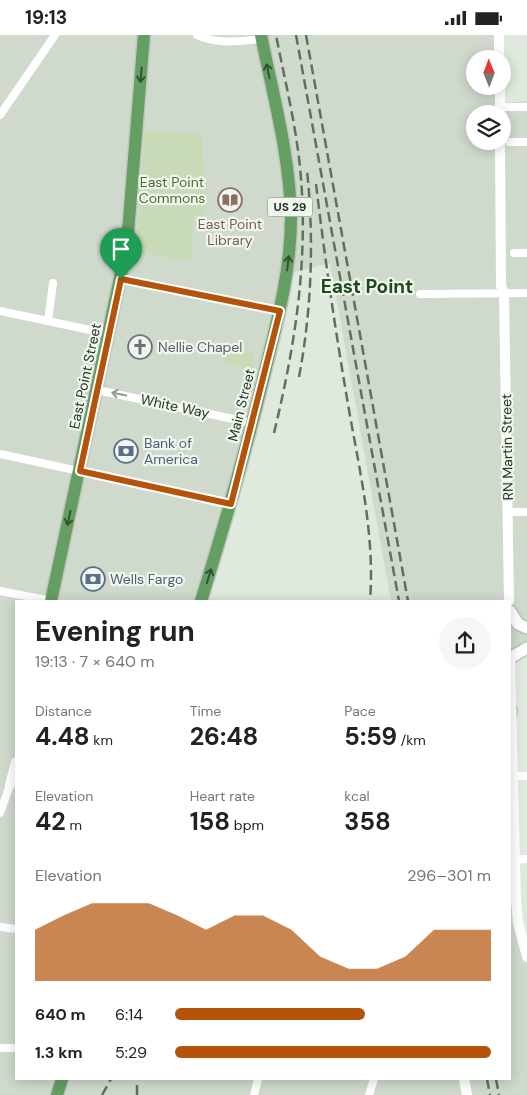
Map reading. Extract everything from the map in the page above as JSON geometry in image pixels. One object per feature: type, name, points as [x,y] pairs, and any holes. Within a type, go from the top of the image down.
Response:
[{"type":"main road","name":"East Point Street","points":[[51,600],[127,245],[144,35]]},
{"type":"main road","name":"Main Street","points":[[201,600],[231,504],[252,423],[280,311],[290,248],[290,192],[261,37]]},
{"type":"main road","points":[[511,613],[518,624],[527,628]]},
{"type":"main road","points":[[511,657],[527,648]]},
{"type":"main road","points":[[57,1095],[62,1080]]},
{"type":"street","points":[[0,115],[4,103],[55,35]]},
{"type":"street","points":[[197,35],[212,41],[226,43],[261,37]]},
{"type":"street","points":[[499,35],[500,50]]},
{"type":"street","points":[[511,109],[527,107]]},
{"type":"street","points":[[511,142],[527,142]]},
{"type":"street","name":"RN Martin Street","points":[[505,150],[501,286],[504,293],[509,600]]},
{"type":"street","points":[[514,253],[527,253]]},
{"type":"street","points":[[121,279],[280,311]]},
{"type":"street","points":[[48,321],[53,283]]},
{"type":"street","points":[[420,294],[527,293]]},
{"type":"street","points":[[0,311],[109,334]]},
{"type":"street","name":"White Way","points":[[97,390],[252,423]]},
{"type":"street","points":[[0,454],[231,504]]},
{"type":"street","points":[[508,512],[527,512]]},
{"type":"street","points":[[0,591],[46,600]]},
{"type":"street","points":[[511,710],[518,923],[527,957]]},
{"type":"street","points":[[0,813],[15,765]]},
{"type":"street","points":[[513,776],[527,776]]},
{"type":"street","points":[[515,860],[527,859]]},
{"type":"street","points":[[0,927],[15,929]]},
{"type":"street","points":[[0,1048],[15,1048]]},
{"type":"street","points":[[254,1095],[258,1080]]},
{"type":"street","points":[[370,1095],[374,1080]]},
{"type":"street","points":[[464,1080],[467,1095]]},
{"type":"shaded area","points":[[0,35],[499,35],[500,50],[466,50],[466,95],[503,95],[503,103],[527,101],[527,644],[511,653],[511,600],[391,600],[330,263],[292,273],[203,600],[15,600],[15,1080],[511,1080],[511,818],[517,912],[527,950],[527,1095],[0,1095]]},
{"type":"green space","name":"East Point Commons","points":[[145,130],[202,135],[205,216],[194,216],[191,263],[136,250]]},
{"type":"green space","points":[[225,347],[255,353],[251,368],[222,362]]},
{"type":"railway","points":[[274,433],[289,365],[299,297],[303,228],[297,143],[276,35]]},
{"type":"railway","points":[[296,35],[399,600]]},
{"type":"railway","points":[[306,35],[408,600]]},
{"type":"railway","points":[[299,377],[307,325],[311,248],[307,170]]},
{"type":"railway","points":[[316,184],[335,326],[366,505],[370,553],[370,600]]},
{"type":"railway","points":[[102,1095],[110,1080]]},
{"type":"railway","points":[[137,1080],[137,1095]]},
{"type":"railway","points":[[487,1080],[490,1095]]},
{"type":"railway","points":[[496,1080],[499,1095]]},
{"type":"place","name":"East Point Library","points":[[230,200]]},
{"type":"place","name":"Nellie Chapel","points":[[140,347]]},
{"type":"place","name":"Bank of America","points":[[126,451]]},
{"type":"place","name":"Wells Fargo","points":[[93,579]]},
{"type":"district","name":"East Point","points":[[367,286]]},
{"type":"route","points":[[121,279],[280,311],[231,504],[80,471],[121,279]]}]
